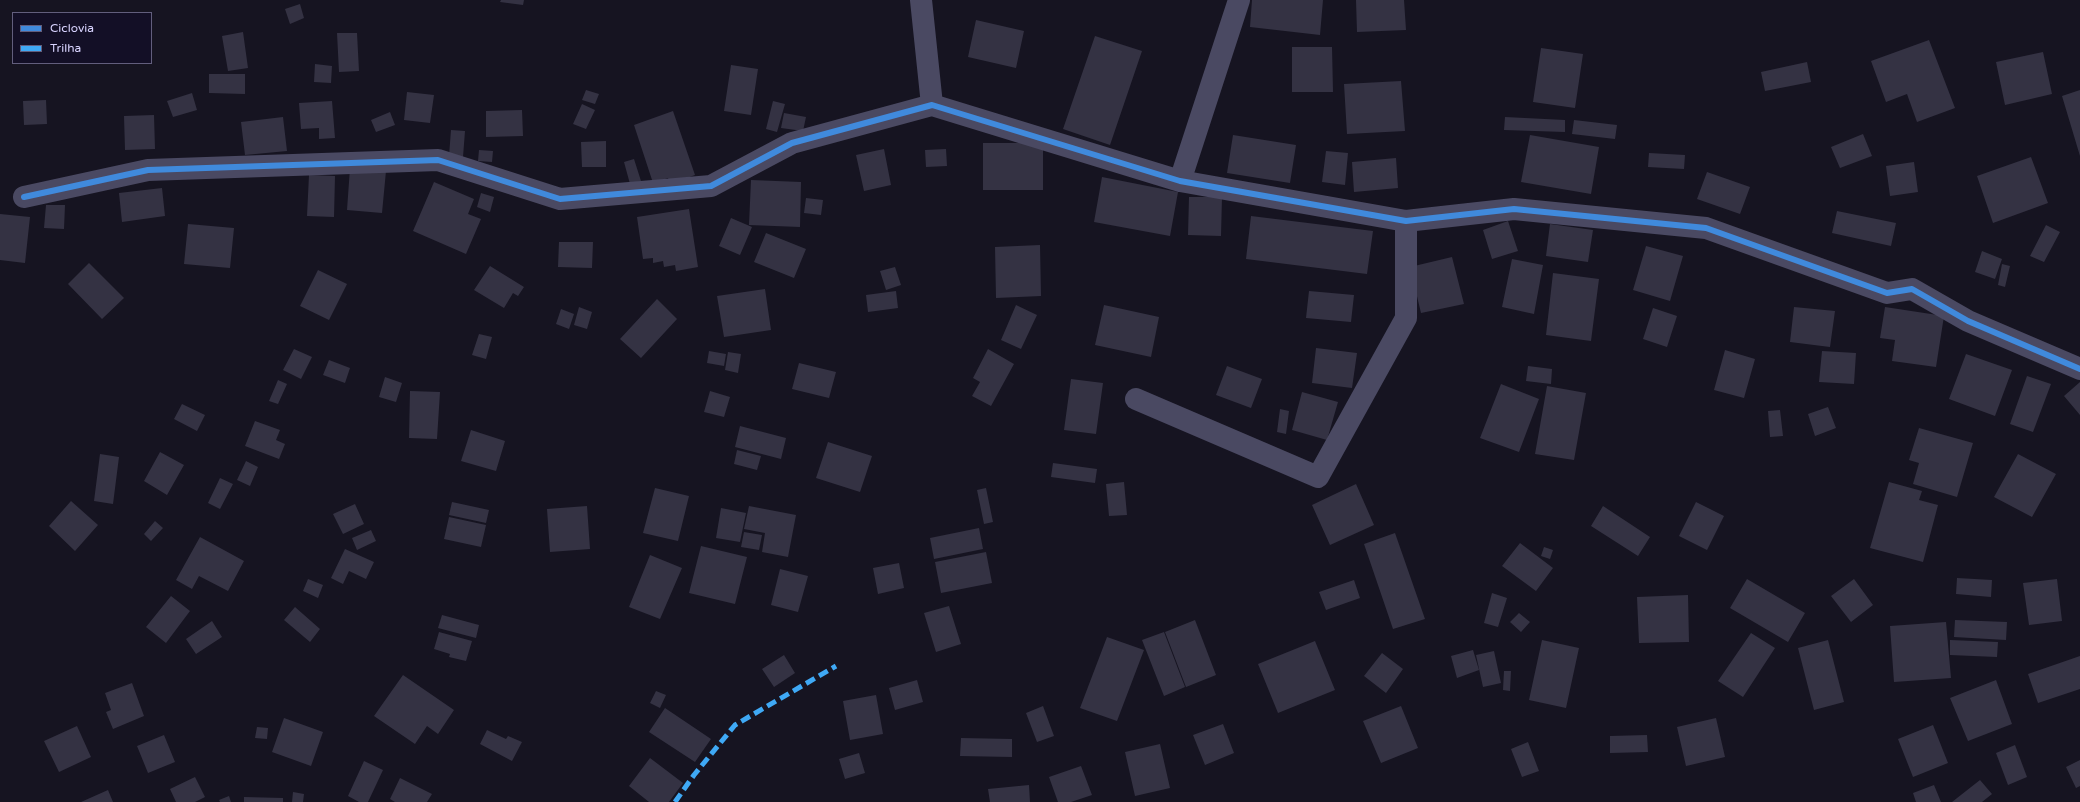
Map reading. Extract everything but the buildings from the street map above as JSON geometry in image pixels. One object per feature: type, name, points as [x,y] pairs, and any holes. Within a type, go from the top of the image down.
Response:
[{"type":"street","points":[[921,0],[932,105]]},
{"type":"street","points":[[1180,181],[1239,0]]},
{"type":"street","points":[[24,197],[148,170],[438,160],[560,199],[711,186],[792,143],[932,105],[1180,181],[1406,221],[1514,209],[1706,228],[1887,293],[1912,289],[1968,321],[2080,369]]},
{"type":"street","points":[[1136,399],[1318,477],[1406,318],[1406,221]]},
{"type":"marked path","points":[[675,802],[694,775],[735,725],[836,666]]},
{"type":"cycle path","points":[[24,197],[148,170],[438,160],[560,199],[711,186],[792,143],[932,105],[1180,181],[1406,221],[1514,209],[1706,228],[1887,293],[1912,289],[1968,321],[2080,369]]}]
